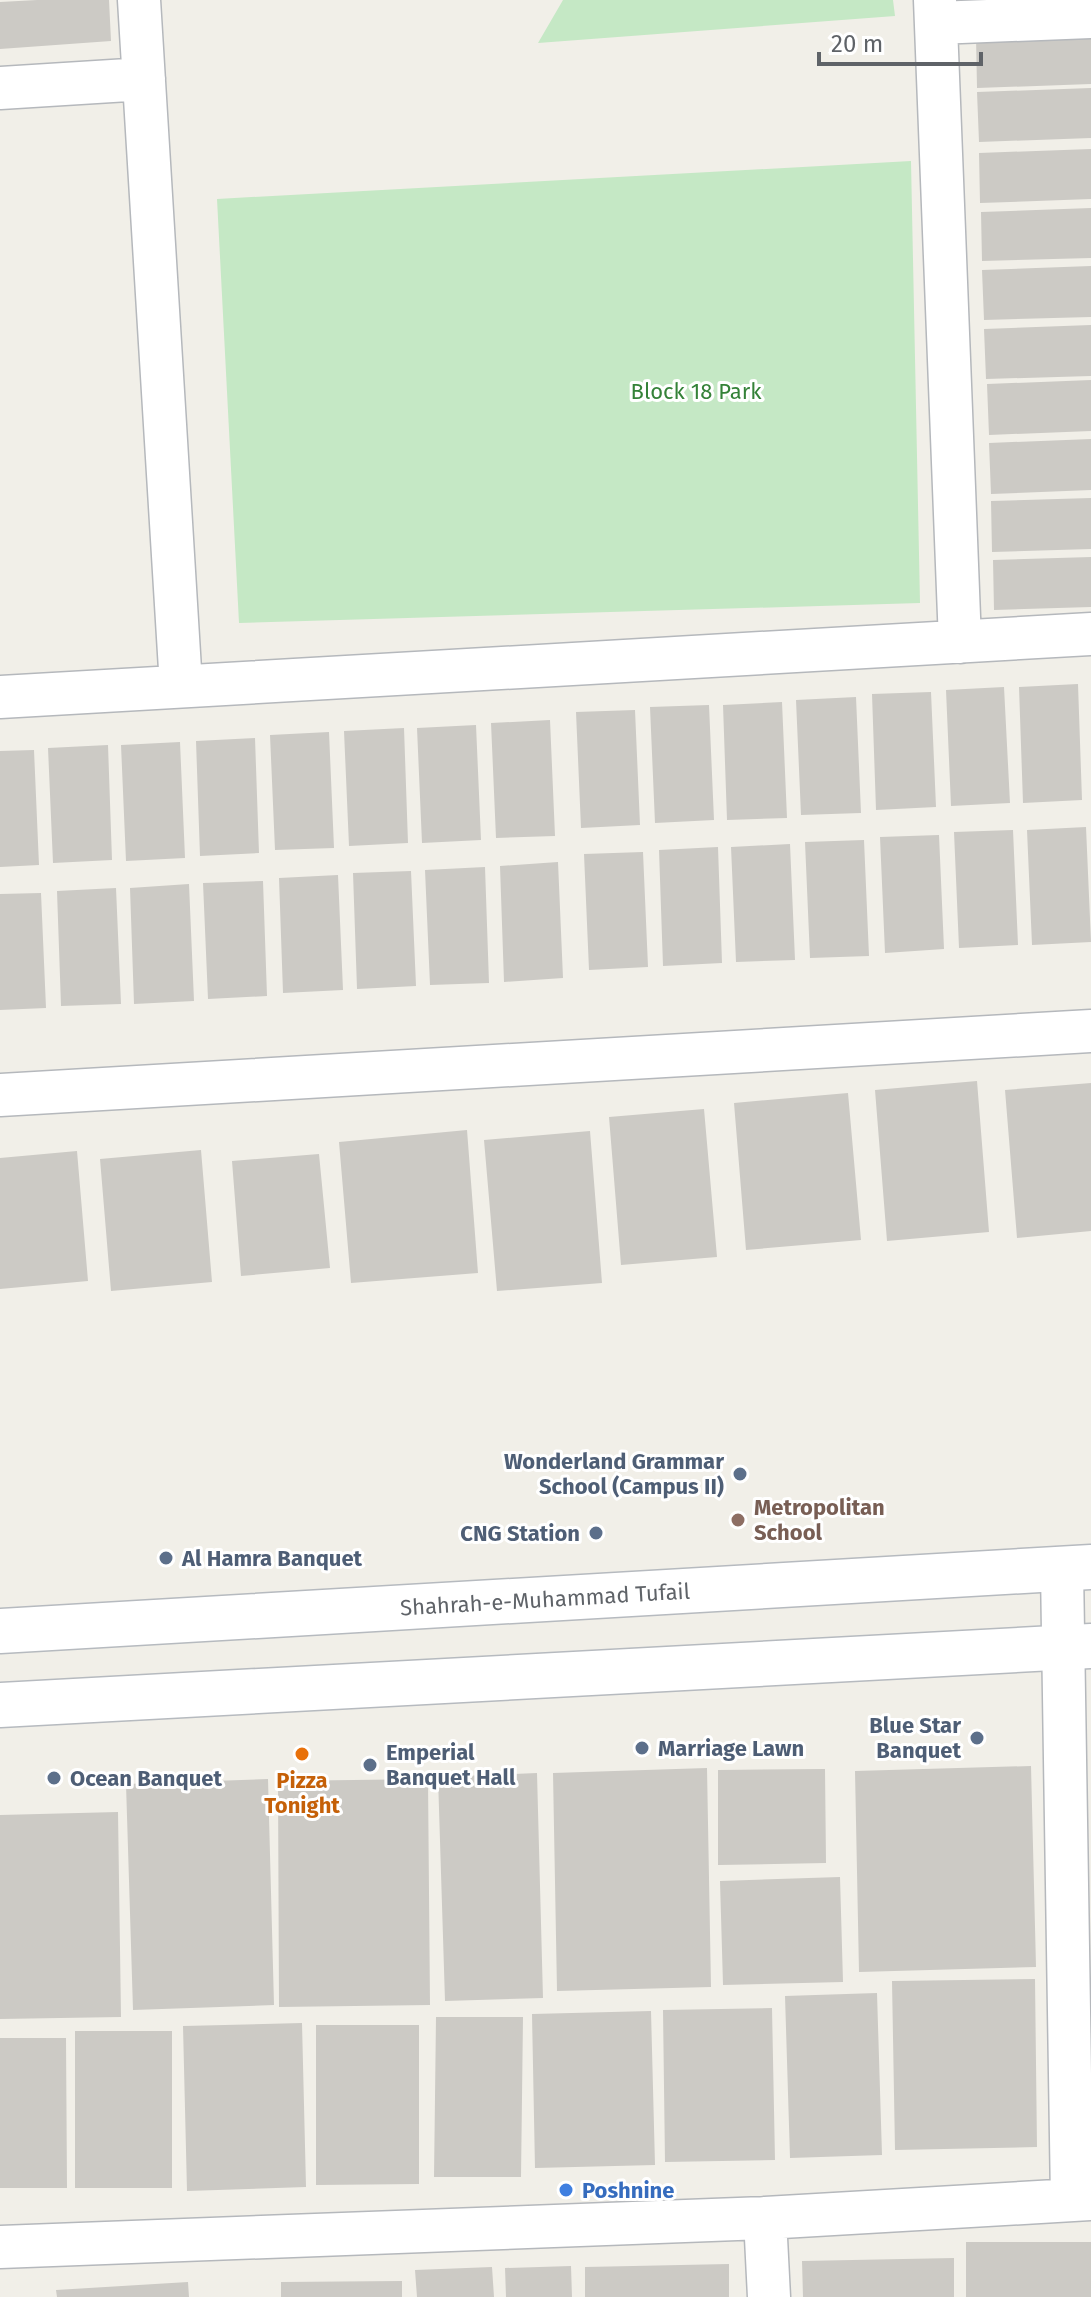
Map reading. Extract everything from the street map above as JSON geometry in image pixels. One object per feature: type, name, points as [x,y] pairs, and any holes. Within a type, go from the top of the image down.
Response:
[{"type":"main road","name":"Shahrah-e-Muhammad Tufail","points":[[0,1631],[1076,1568]]},
{"type":"main road","points":[[0,1705],[1077,1647]]},
{"type":"street","points":[[139,0],[181,686]]},
{"type":"street","points":[[960,642],[935,12],[1091,17]]},
{"type":"street","points":[[0,88],[144,79]]},
{"type":"street","points":[[0,697],[1091,634]]},
{"type":"street","points":[[0,1095],[1091,1031]]},
{"type":"street","points":[[0,2247],[765,2218],[1082,2199],[1076,1568]]},
{"type":"street","points":[[765,2218],[769,2297]]},
{"type":"green space","points":[[563,0],[893,0],[895,16],[538,43]]},
{"type":"green space","name":"Block 18 Park","points":[[911,161],[920,603],[239,623],[217,199]]},
{"type":"building","points":[[109,0],[111,41],[0,49],[0,2]]},
{"type":"building","points":[[1091,33],[1091,84],[977,88],[976,36]]},
{"type":"building","points":[[1091,88],[1091,138],[979,142],[977,92]]},
{"type":"building","points":[[1091,149],[1091,199],[980,203],[979,153]]},
{"type":"building","points":[[1091,208],[1091,258],[982,261],[981,212]]},
{"type":"building","points":[[1091,266],[1091,317],[984,320],[982,270]]},
{"type":"building","points":[[1091,325],[1091,376],[986,379],[984,329]]},
{"type":"building","points":[[1091,380],[1091,431],[989,435],[987,384]]},
{"type":"building","points":[[1091,439],[1091,490],[991,494],[989,443]]},
{"type":"building","points":[[1091,498],[1091,549],[992,552],[991,501]]},
{"type":"building","points":[[1091,557],[1091,607],[994,610],[993,560]]},
{"type":"building","points":[[1078,684],[1082,800],[1023,803],[1019,687]]},
{"type":"building","points":[[1004,687],[1010,803],[951,806],[946,690]]},
{"type":"building","points":[[931,692],[936,807],[876,810],[872,694]]},
{"type":"building","points":[[856,697],[861,813],[801,815],[796,700]]},
{"type":"building","points":[[782,702],[787,818],[727,820],[723,705]]},
{"type":"building","points":[[709,705],[714,820],[655,823],[650,707]]},
{"type":"building","points":[[635,710],[640,825],[581,828],[576,712]]},
{"type":"building","points":[[550,720],[555,836],[496,838],[491,723]]},
{"type":"building","points":[[476,725],[481,840],[422,843],[417,728]]},
{"type":"building","points":[[404,728],[408,843],[349,846],[344,731]]},
{"type":"building","points":[[329,732],[334,848],[275,850],[270,735]]},
{"type":"building","points":[[255,738],[259,853],[200,856],[196,741]]},
{"type":"building","points":[[180,742],[185,858],[126,861],[121,745]]},
{"type":"building","points":[[108,745],[112,860],[53,863],[48,748]]},
{"type":"building","points":[[34,750],[39,865],[0,867],[0,751]]},
{"type":"building","points":[[1086,827],[1091,942],[1032,945],[1027,830]]},
{"type":"building","points":[[1013,830],[1018,945],[959,948],[954,832]]},
{"type":"building","points":[[939,835],[944,949],[885,953],[880,837]]},
{"type":"building","points":[[864,840],[869,956],[810,958],[805,842]]},
{"type":"building","points":[[790,844],[795,960],[736,962],[731,847]]},
{"type":"building","points":[[718,847],[722,963],[663,966],[659,850]]},
{"type":"building","points":[[643,852],[648,967],[589,970],[584,854]]},
{"type":"building","points":[[558,862],[563,978],[504,982],[500,866]]},
{"type":"building","points":[[485,867],[489,983],[430,985],[425,870]]},
{"type":"building","points":[[411,871],[416,986],[357,989],[353,873]]},
{"type":"building","points":[[338,875],[343,990],[283,993],[279,878]]},
{"type":"building","points":[[263,881],[267,996],[208,999],[203,883]]},
{"type":"building","points":[[189,884],[194,1001],[134,1004],[130,888]]},
{"type":"building","points":[[116,888],[121,1004],[61,1006],[57,891]]},
{"type":"building","points":[[41,893],[46,1008],[0,1010],[0,894]]},
{"type":"building","points":[[977,1081],[989,1232],[887,1241],[875,1090]]},
{"type":"building","points":[[1091,1083],[1091,1231],[1017,1238],[1005,1090]]},
{"type":"building","points":[[848,1093],[861,1240],[746,1250],[734,1103]]},
{"type":"building","points":[[704,1109],[717,1257],[621,1265],[609,1117]]},
{"type":"building","points":[[467,1130],[478,1273],[351,1283],[339,1142]]},
{"type":"building","points":[[590,1131],[602,1283],[497,1291],[484,1140]]},
{"type":"building","points":[[201,1150],[212,1282],[111,1291],[100,1159]]},
{"type":"building","points":[[77,1151],[88,1281],[0,1289],[0,1158]]},
{"type":"building","points":[[319,1154],[330,1268],[241,1276],[232,1161]]},
{"type":"building","points":[[1031,1766],[1036,1967],[859,1972],[855,1771]]},
{"type":"building","points":[[707,1768],[711,1987],[557,1991],[553,1773]]},
{"type":"building","points":[[825,1769],[826,1863],[718,1865],[718,1770]]},
{"type":"building","points":[[537,1773],[543,1998],[445,2001],[438,1777]]},
{"type":"building","points":[[268,1779],[274,2005],[133,2010],[126,1784]]},
{"type":"building","points":[[428,1779],[430,2005],[279,2007],[278,1781]]},
{"type":"building","points":[[118,1812],[121,2017],[0,2019],[0,1815]]},
{"type":"building","points":[[840,1877],[843,1982],[723,1985],[720,1881]]},
{"type":"building","points":[[1035,1979],[1037,2147],[895,2150],[892,1981]]},
{"type":"building","points":[[877,1993],[882,2155],[790,2158],[785,1996]]},
{"type":"building","points":[[772,2008],[775,2160],[665,2162],[663,2010]]},
{"type":"building","points":[[651,2011],[655,2165],[535,2168],[532,2014]]},
{"type":"building","points":[[436,2017],[523,2017],[521,2177],[434,2177]]},
{"type":"building","points":[[302,2023],[306,2187],[187,2191],[183,2026]]},
{"type":"building","points":[[316,2025],[419,2025],[419,2184],[316,2185]]},
{"type":"building","points":[[75,2031],[172,2031],[172,2188],[75,2188]]},
{"type":"building","points":[[0,2038],[66,2038],[67,2188],[0,2188]]},
{"type":"building","points":[[966,2242],[1091,2242],[1091,2297],[966,2297]]},
{"type":"building","points":[[954,2258],[954,2297],[803,2297],[802,2261]]},
{"type":"building","points":[[729,2264],[729,2297],[585,2297],[585,2267]]},
{"type":"building","points":[[571,2266],[572,2297],[506,2297],[505,2268]]},
{"type":"building","points":[[492,2267],[494,2297],[417,2297],[415,2270]]},
{"type":"building","points":[[402,2281],[402,2297],[281,2297],[281,2282]]},
{"type":"building","points":[[188,2282],[189,2297],[57,2297],[56,2290]]},
{"type":"place","name":"Wonderland Grammar School (Campus II)","points":[[740,1474]]},
{"type":"place","name":"Metropolitan School","points":[[738,1520]]},
{"type":"place","name":"CNG Station","points":[[596,1533]]},
{"type":"place","name":"Al Hamra Banquet","points":[[166,1558]]},
{"type":"place","name":"Blue Star Banquet","points":[[977,1738]]},
{"type":"place","name":"Marriage Lawn","points":[[642,1748]]},
{"type":"place","name":"Pizza Tonight","points":[[302,1754]]},
{"type":"place","name":"Emperial Banquet Hall","points":[[370,1765]]},
{"type":"place","name":"Ocean Banquet","points":[[54,1778]]},
{"type":"place","name":"Poshnine","points":[[566,2190]]}]
